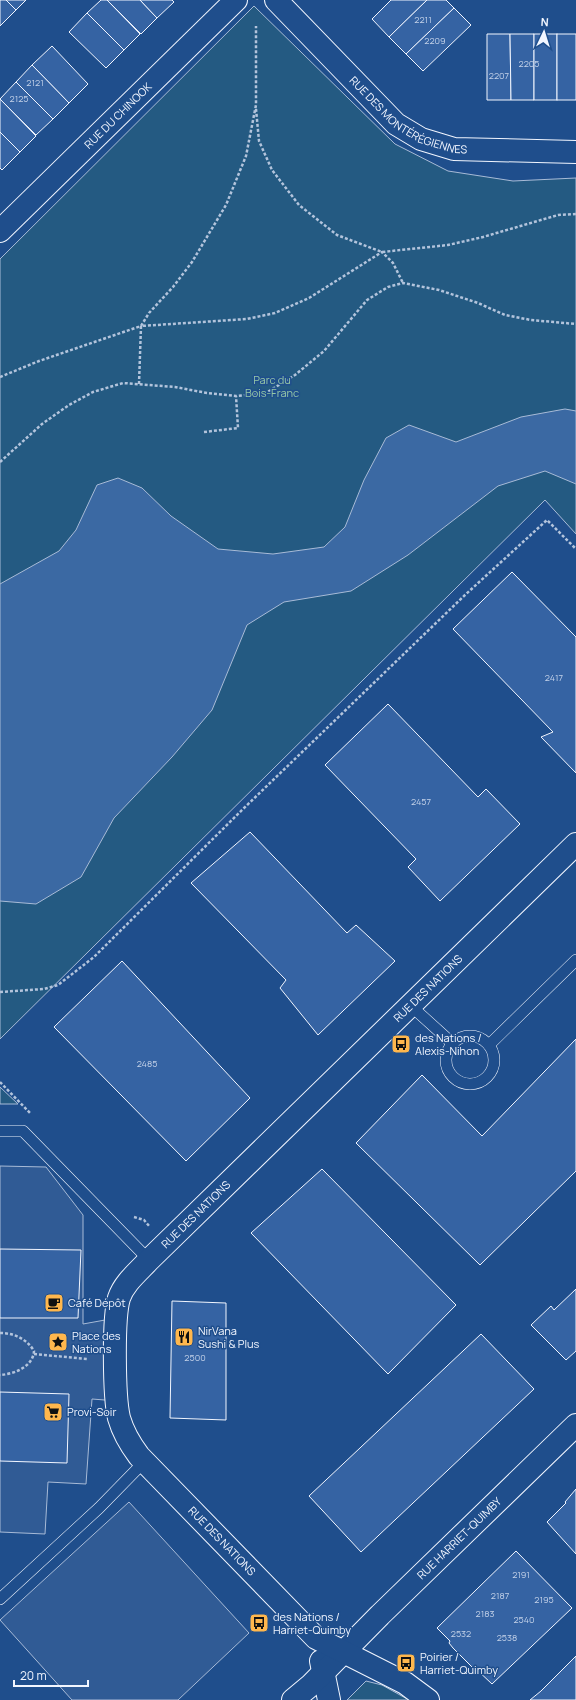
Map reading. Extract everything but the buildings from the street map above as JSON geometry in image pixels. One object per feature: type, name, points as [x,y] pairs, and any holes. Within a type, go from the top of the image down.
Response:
[{"type":"street","name":"RUE DU CHINOOK","points":[[0,231],[236,0]]},
{"type":"street","name":"RUE DES MONTÉRÉGIENNES","points":[[276,0],[396,124],[421,139],[454,148],[576,152]]},
{"type":"street","name":"RUE DES NATIONS","points":[[428,1700],[405,1683],[343,1653],[316,1638],[144,1462],[129,1440],[119,1416],[117,1401],[116,1318],[119,1299],[129,1281],[149,1260],[576,844]]},
{"type":"street","name":"RUE HARRIET-QUIMBY","points":[[293,1700],[576,1425]]},
{"type":"street","points":[[316,1638],[330,1700]]},
{"type":"lane","points":[[489,1044],[576,960]]},
{"type":"lane","points":[[410,1005],[452,1043]]},
{"type":"lane","points":[[475,1036],[483,1039],[489,1044],[495,1060],[494,1068],[490,1075],[476,1084],[468,1085],[461,1083],[449,1073],[445,1058],[452,1043],[459,1038],[475,1036]]},
{"type":"lane","points":[[0,1130],[23,1131],[149,1260]]},
{"type":"lane","points":[[0,1599],[99,1508],[144,1462]]},
{"type":"path","points":[[256,26],[256,105],[259,141],[272,170],[299,205],[337,235],[382,252],[393,263],[403,284]]},
{"type":"path","points":[[139,384],[141,326],[149,313],[173,287],[192,262],[226,205],[246,156],[256,105]]},
{"type":"path","points":[[0,377],[39,361],[141,326],[247,319],[275,313],[309,298],[382,252],[448,245],[483,237],[558,215],[576,214]]},
{"type":"path","points":[[0,462],[42,424],[69,405],[93,392],[123,383],[175,386],[207,393],[236,396],[266,393],[295,375],[324,351],[367,300],[388,287],[403,284],[439,290],[478,303],[505,315],[531,320],[576,324]]},
{"type":"path","points":[[204,432],[238,428],[236,396]]},
{"type":"path","points":[[0,992],[44,989],[58,985],[94,957],[242,810],[465,595],[547,520],[576,549]]},
{"type":"path","points":[[0,1332],[21,1338],[30,1344],[34,1351],[31,1362],[23,1368],[14,1372],[0,1375]]},
{"type":"path","points":[[34,1354],[87,1359]]},
{"type":"green space","name":"Parc du Bois-Franc","points":[[254,6],[395,144],[448,171],[513,181],[576,178],[576,534],[545,500],[0,1039],[0,259]]},
{"type":"green space","points":[[0,1087],[18,1104],[0,1104]]},
{"type":"green space","points":[[366,1681],[382,1685],[409,1700],[347,1700]]},
{"type":"shaded area","points":[[565,409],[576,411],[576,484],[545,471],[498,486],[408,555],[351,591],[284,602],[247,625],[212,710],[172,757],[114,818],[81,877],[36,904],[0,901],[0,584],[59,551],[76,530],[97,485],[118,478],[142,488],[171,516],[218,549],[273,554],[324,547],[345,527],[364,480],[386,438],[409,425],[456,442],[521,417]]},
{"type":"shaded area","name":"Place des Nations","points":[[0,1166],[46,1167],[83,1215],[83,1324],[116,1318],[117,1401],[92,1399],[86,1484],[48,1482],[45,1534],[0,1532]]},
{"type":"shaded area","points":[[129,1502],[249,1633],[178,1700],[72,1700],[0,1620]]},
{"type":"place","name":"des Nations / Alexis-Nihon","points":[[401,1044]]},
{"type":"place","name":"Café Dépôt","points":[[54,1303]]},
{"type":"place","name":"NirVana Sushi & Plus","points":[[184,1337]]},
{"type":"place","name":"Place des Nations","points":[[58,1342]]},
{"type":"place","name":"Provi-Soir","points":[[53,1412]]},
{"type":"place","name":"des Nations / Harriet-Quimby","points":[[259,1623]]},
{"type":"place","name":"Poirier / Harriet-Quimby","points":[[406,1663]]}]
